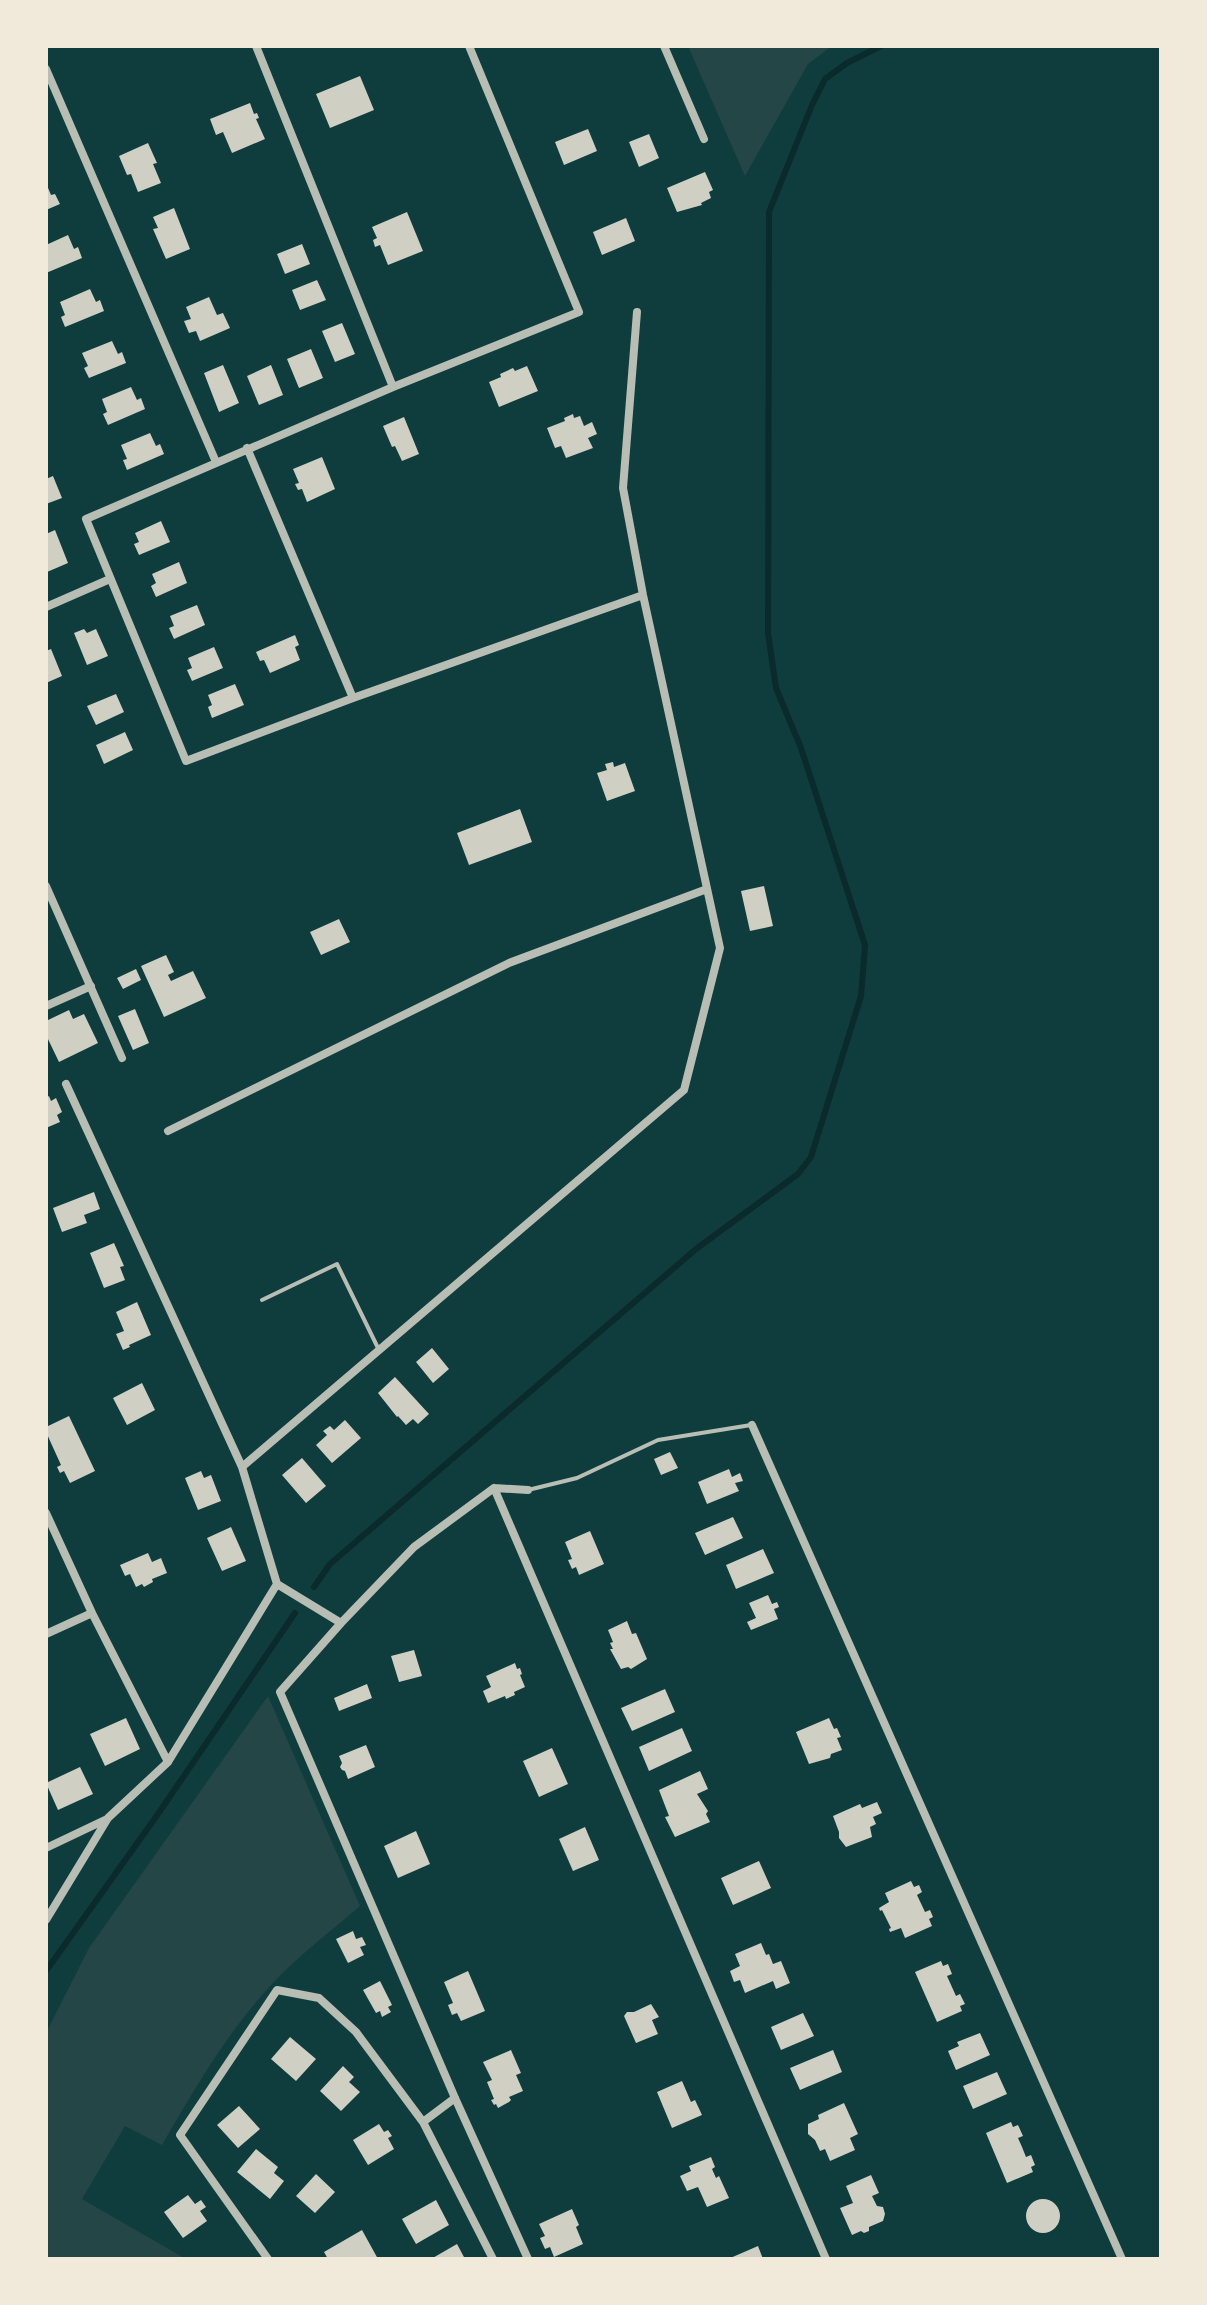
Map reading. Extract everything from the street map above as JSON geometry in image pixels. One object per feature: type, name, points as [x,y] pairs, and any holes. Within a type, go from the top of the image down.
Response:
[{"type":"street","points":[[256,46],[393,387]]},
{"type":"street","points":[[469,46],[579,312],[247,448],[86,519],[186,761],[643,595]]},
{"type":"street","points":[[664,46],[704,139]]},
{"type":"street","points":[[46,69],[216,462]]},
{"type":"street","points":[[242,1467],[684,1090],[720,948],[643,595],[623,488],[637,312]]},
{"type":"street","points":[[247,448],[353,698]]},
{"type":"street","points":[[46,607],[110,579]]},
{"type":"street","points":[[46,886],[122,1058]]},
{"type":"street","points":[[168,1131],[509,963],[707,889]]},
{"type":"street","points":[[46,1006],[91,986]]},
{"type":"street","points":[[66,1084],[242,1467],[277,1584],[341,1623]]},
{"type":"street","points":[[752,1425],[1122,2259]]},
{"type":"street","points":[[528,1490],[494,1488],[414,1547],[280,1692],[528,2259]]},
{"type":"street","points":[[494,1488],[826,2259]]},
{"type":"street","points":[[46,1513],[92,1613],[168,1762]]},
{"type":"street","points":[[46,1920],[108,1818],[168,1762],[277,1584]]},
{"type":"street","points":[[46,1634],[92,1613]]},
{"type":"street","points":[[46,1848],[108,1818]]},
{"type":"street","points":[[268,2259],[180,2135],[277,1990],[319,1998],[356,2032],[423,2122],[493,2259]]},
{"type":"street","points":[[423,2122],[455,2098]]},
{"type":"lane","points":[[262,1300],[337,1264],[379,1350]]},
{"type":"lane","points":[[528,1490],[577,1478],[658,1440],[752,1425]]},
{"type":"shaded area","points":[[688,46],[832,46],[808,64],[745,176]]},
{"type":"shaded area","points":[[268,1696],[360,1906],[293,1963],[257,2001],[213,2061],[162,2145],[125,2126],[82,2199],[186,2259],[46,2259],[46,2033],[89,1948]]},
{"type":"building","points":[[360,76],[374,110],[330,128],[316,94]]},
{"type":"building","points":[[250,103],[254,114],[257,113],[259,118],[256,119],[265,139],[232,153],[223,132],[216,135],[210,119]]},
{"type":"building","points":[[588,129],[597,151],[564,165],[555,142]]},
{"type":"building","points":[[649,134],[659,158],[639,167],[629,142]]},
{"type":"building","points":[[148,143],[161,183],[138,192],[119,156]]},
{"type":"building","points":[[705,172],[713,190],[709,192],[711,198],[702,205],[677,212],[667,188]]},
{"type":"building","points":[[46,183],[51,195],[55,194],[60,204],[46,210]]},
{"type":"building","points":[[174,208],[190,249],[166,259],[153,229],[158,228],[153,217]]},
{"type":"building","points":[[407,212],[423,251],[388,265],[380,245],[375,247],[373,240],[377,238],[372,227]]},
{"type":"building","points":[[626,218],[635,241],[602,255],[593,232]]},
{"type":"building","points":[[68,235],[82,258],[46,273],[46,245]]},
{"type":"building","points":[[302,244],[310,264],[285,274],[277,254]]},
{"type":"building","points":[[317,280],[326,300],[300,310],[292,290]]},
{"type":"building","points":[[90,289],[96,302],[100,300],[104,311],[65,327],[60,302]]},
{"type":"building","points":[[209,297],[217,315],[223,313],[230,328],[200,341],[196,331],[189,333],[184,321],[191,319],[186,307]]},
{"type":"building","points":[[342,323],[355,354],[335,362],[322,331]]},
{"type":"building","points":[[112,341],[118,354],[122,352],[126,363],[89,378],[82,353]]},
{"type":"building","points":[[311,349],[323,378],[299,388],[287,359]]},
{"type":"building","points":[[223,365],[239,403],[219,412],[204,373]]},
{"type":"building","points":[[271,365],[283,395],[259,405],[247,376]]},
{"type":"building","points":[[527,366],[538,391],[499,407],[489,382],[513,368],[515,371]]},
{"type":"building","points":[[131,387],[137,400],[141,398],[145,409],[108,425],[102,399]]},
{"type":"building","points":[[573,414],[574,418],[580,416],[584,426],[592,422],[597,434],[588,438],[593,448],[566,458],[561,446],[555,448],[547,428]]},
{"type":"building","points":[[404,417],[419,454],[402,461],[383,426]]},
{"type":"building","points":[[150,433],[164,454],[127,470],[123,460],[127,459],[121,445]]},
{"type":"building","points":[[322,457],[335,489],[307,502],[302,489],[298,490],[295,484],[299,483],[293,469]]},
{"type":"building","points":[[53,476],[62,498],[46,504],[46,479]]},
{"type":"building","points":[[161,521],[170,542],[139,555],[134,544],[139,542],[135,533]]},
{"type":"building","points":[[55,530],[68,563],[47,572],[46,534]]},
{"type":"building","points":[[179,562],[187,583],[156,597],[151,586],[156,583],[152,574]]},
{"type":"building","points":[[197,605],[205,625],[174,639],[169,628],[174,626],[170,616]]},
{"type":"building","points":[[84,629],[87,633],[96,629],[108,656],[87,665],[74,633]]},
{"type":"building","points":[[295,635],[300,660],[270,673],[256,652]]},
{"type":"building","points":[[214,647],[223,668],[192,681],[187,670],[192,668],[188,658]]},
{"type":"building","points":[[51,649],[62,676],[46,683],[46,651]]},
{"type":"building","points":[[235,684],[244,705],[212,718],[208,695]]},
{"type":"building","points":[[116,694],[124,712],[96,725],[87,706]]},
{"type":"building","points":[[125,732],[133,750],[104,764],[96,745]]},
{"type":"building","points":[[613,762],[614,767],[625,763],[635,791],[607,801],[597,773],[607,770],[605,764]]},
{"type":"building","points":[[520,809],[532,842],[469,865],[457,833]]},
{"type":"building","points":[[764,886],[773,926],[750,931],[741,891]]},
{"type":"building","points":[[339,919],[350,942],[321,955],[310,932]]},
{"type":"building","points":[[166,955],[174,972],[168,975],[171,981],[193,971],[206,998],[164,1017],[141,966]]},
{"type":"building","points":[[136,969],[141,980],[123,989],[117,978]]},
{"type":"building","points":[[135,1009],[149,1043],[133,1050],[118,1016]]},
{"type":"building","points":[[69,1010],[73,1019],[84,1014],[98,1043],[59,1062],[46,1035],[46,1021]]},
{"type":"building","points":[[49,1096],[51,1101],[56,1098],[62,1112],[57,1115],[60,1122],[46,1128],[46,1098]]},
{"type":"building","points":[[94,1192],[100,1209],[84,1215],[87,1223],[62,1232],[53,1208]]},
{"type":"building","points":[[114,1243],[124,1266],[120,1267],[125,1280],[104,1288],[90,1253]]},
{"type":"building","points":[[137,1302],[151,1335],[123,1350],[116,1334],[124,1331],[116,1312]]},
{"type":"building","points":[[432,1348],[449,1369],[433,1383],[416,1362]]},
{"type":"building","points":[[395,1377],[429,1414],[418,1424],[413,1419],[406,1425],[378,1393]]},
{"type":"building","points":[[142,1383],[155,1410],[127,1425],[113,1398]]},
{"type":"building","points":[[69,1416],[95,1471],[70,1483],[64,1471],[60,1473],[57,1467],[61,1465],[46,1432],[46,1427]]},
{"type":"building","points":[[345,1420],[361,1438],[332,1463],[316,1445],[327,1435],[323,1431],[330,1426],[334,1430]]},
{"type":"building","points":[[670,1452],[678,1468],[661,1475],[654,1459]]},
{"type":"building","points":[[302,1458],[326,1486],[306,1503],[282,1475]]},
{"type":"building","points":[[729,1469],[732,1477],[740,1473],[743,1481],[735,1483],[739,1491],[707,1504],[698,1482]]},
{"type":"building","points":[[201,1471],[204,1478],[211,1475],[221,1501],[198,1510],[185,1478]]},
{"type":"building","points":[[733,1517],[743,1538],[705,1555],[695,1533]]},
{"type":"building","points":[[231,1527],[246,1561],[222,1571],[207,1538]]},
{"type":"building","points":[[590,1531],[604,1564],[579,1575],[568,1560],[572,1559],[565,1542]]},
{"type":"building","points":[[763,1549],[774,1573],[736,1589],[726,1565]]},
{"type":"building","points":[[148,1553],[152,1562],[161,1558],[167,1573],[152,1579],[153,1582],[144,1587],[142,1584],[136,1587],[130,1574],[125,1576],[120,1565]]},
{"type":"building","points":[[768,1595],[772,1604],[777,1602],[779,1607],[774,1609],[778,1619],[751,1630],[747,1622],[756,1618],[749,1603]]},
{"type":"building","points":[[627,1621],[647,1659],[631,1669],[621,1669],[610,1649],[613,1649],[610,1643],[613,1642],[608,1630]]},
{"type":"building","points":[[414,1650],[422,1676],[399,1682],[391,1656]]},
{"type":"building","points":[[515,1663],[517,1669],[520,1668],[525,1687],[506,1699],[505,1696],[488,1703],[483,1691],[491,1687],[486,1676]]},
{"type":"building","points":[[367,1684],[372,1698],[339,1711],[334,1698]]},
{"type":"building","points":[[665,1689],[675,1712],[632,1731],[621,1708]]},
{"type":"building","points":[[126,1718],[140,1749],[105,1766],[90,1734]]},
{"type":"building","points":[[829,1718],[841,1737],[837,1738],[842,1750],[831,1754],[830,1758],[809,1764],[796,1732]]},
{"type":"building","points":[[682,1728],[692,1751],[649,1771],[639,1747]]},
{"type":"building","points":[[366,1745],[375,1767],[348,1779],[340,1767],[339,1756]]},
{"type":"building","points":[[552,1748],[568,1784],[539,1797],[523,1761]]},
{"type":"building","points":[[80,1767],[93,1794],[58,1810],[46,1783]]},
{"type":"building","points":[[700,1771],[708,1789],[697,1794],[708,1811],[706,1814],[710,1822],[675,1837],[665,1817],[669,1816],[659,1790]]},
{"type":"building","points":[[877,1802],[882,1813],[873,1817],[876,1824],[870,1827],[872,1837],[846,1847],[839,1838],[833,1816],[860,1804],[862,1808]]},
{"type":"building","points":[[585,1827],[599,1860],[573,1871],[559,1839]]},
{"type":"building","points":[[416,1831],[430,1864],[398,1878],[384,1846]]},
{"type":"building","points":[[759,1861],[771,1888],[733,1905],[721,1878]]},
{"type":"building","points":[[911,1881],[914,1887],[919,1885],[922,1892],[917,1895],[925,1912],[930,1910],[933,1917],[929,1919],[932,1926],[905,1938],[901,1928],[890,1932],[891,1928],[879,1908],[889,1902],[885,1893]]},
{"type":"building","points":[[353,1931],[356,1939],[362,1937],[366,1945],[360,1947],[364,1955],[348,1963],[336,1939]]},
{"type":"building","points":[[761,1943],[773,1964],[781,1961],[790,1983],[776,1989],[773,1981],[745,1993],[740,1980],[734,1982],[730,1971],[740,1966],[735,1954]]},
{"type":"building","points":[[941,1961],[943,1966],[948,1964],[952,1974],[947,1976],[956,1996],[960,1994],[965,2004],[960,2006],[962,2011],[937,2022],[915,1972]]},
{"type":"building","points":[[468,1971],[485,2011],[461,2021],[457,2013],[452,2015],[448,2005],[453,2003],[444,1982]]},
{"type":"building","points":[[380,1981],[392,2005],[388,2007],[391,2012],[382,2017],[380,2011],[376,2013],[363,1990]]},
{"type":"building","points":[[651,2004],[659,2017],[652,2020],[658,2034],[636,2043],[624,2016],[627,2012]]},
{"type":"building","points":[[803,2013],[814,2036],[781,2050],[771,2027]]},
{"type":"building","points":[[980,2033],[990,2055],[956,2070],[948,2051],[959,2046],[957,2042]]},
{"type":"building","points":[[290,2037],[316,2059],[296,2081],[271,2059]]},
{"type":"building","points":[[511,2050],[521,2073],[516,2075],[523,2091],[509,2097],[509,2102],[498,2108],[491,2100],[494,2099],[487,2082],[492,2080],[483,2062]]},
{"type":"building","points":[[833,2050],[842,2072],[800,2090],[790,2068]]},
{"type":"building","points":[[343,2066],[354,2077],[349,2082],[360,2092],[341,2111],[320,2091]]},
{"type":"building","points":[[997,2072],[1007,2094],[973,2109],[963,2086]]},
{"type":"building","points":[[682,2081],[691,2102],[695,2100],[702,2115],[672,2128],[657,2092]]},
{"type":"building","points":[[844,2103],[858,2134],[850,2138],[855,2150],[830,2161],[825,2149],[820,2151],[808,2134],[808,2124],[819,2119],[818,2115]]},
{"type":"building","points":[[239,2106],[260,2129],[238,2148],[217,2125]]},
{"type":"building","points":[[1011,2122],[1013,2127],[1018,2125],[1023,2136],[1018,2138],[1026,2157],[1031,2155],[1035,2165],[1031,2167],[1033,2172],[1007,2183],[986,2133]]},
{"type":"building","points":[[379,2124],[384,2132],[388,2130],[392,2136],[388,2138],[394,2149],[368,2165],[353,2140]]},
{"type":"building","points":[[256,2149],[278,2167],[274,2173],[284,2181],[270,2199],[237,2172]]},
{"type":"building","points":[[711,2157],[715,2167],[712,2169],[716,2178],[719,2176],[729,2198],[707,2207],[698,2187],[687,2191],[680,2176],[691,2171],[689,2166]]},
{"type":"building","points":[[316,2174],[335,2192],[315,2213],[296,2196]]},
{"type":"building","points":[[871,2175],[879,2193],[872,2196],[877,2206],[883,2207],[883,2221],[869,2227],[869,2231],[852,2235],[840,2208],[853,2203],[846,2186]]},
{"type":"building","points":[[188,2195],[195,2204],[201,2200],[206,2207],[200,2211],[207,2221],[183,2238],[164,2212]]},
{"type":"building","points":[[1043,2199],[1055,2204],[1060,2216],[1055,2228],[1043,2233],[1031,2228],[1026,2216],[1031,2204]]},
{"type":"building","points":[[436,2200],[449,2225],[416,2244],[402,2219]]},
{"type":"building","points":[[572,2209],[583,2244],[554,2257],[550,2247],[545,2249],[540,2238],[545,2236],[539,2224]]},
{"type":"building","points":[[362,2230],[378,2259],[328,2259],[324,2252]]},
{"type":"building","points":[[457,2244],[465,2259],[431,2259]]},
{"type":"building","points":[[758,2246],[763,2259],[728,2259]]},
{"type":"waterway","points":[[314,1587],[330,1564],[696,1249],[798,1174],[811,1157],[861,996],[865,945],[801,748],[776,688],[768,633],[769,212],[825,79],[847,63],[881,46]]},
{"type":"waterway","points":[[46,1971],[295,1613]]}]
